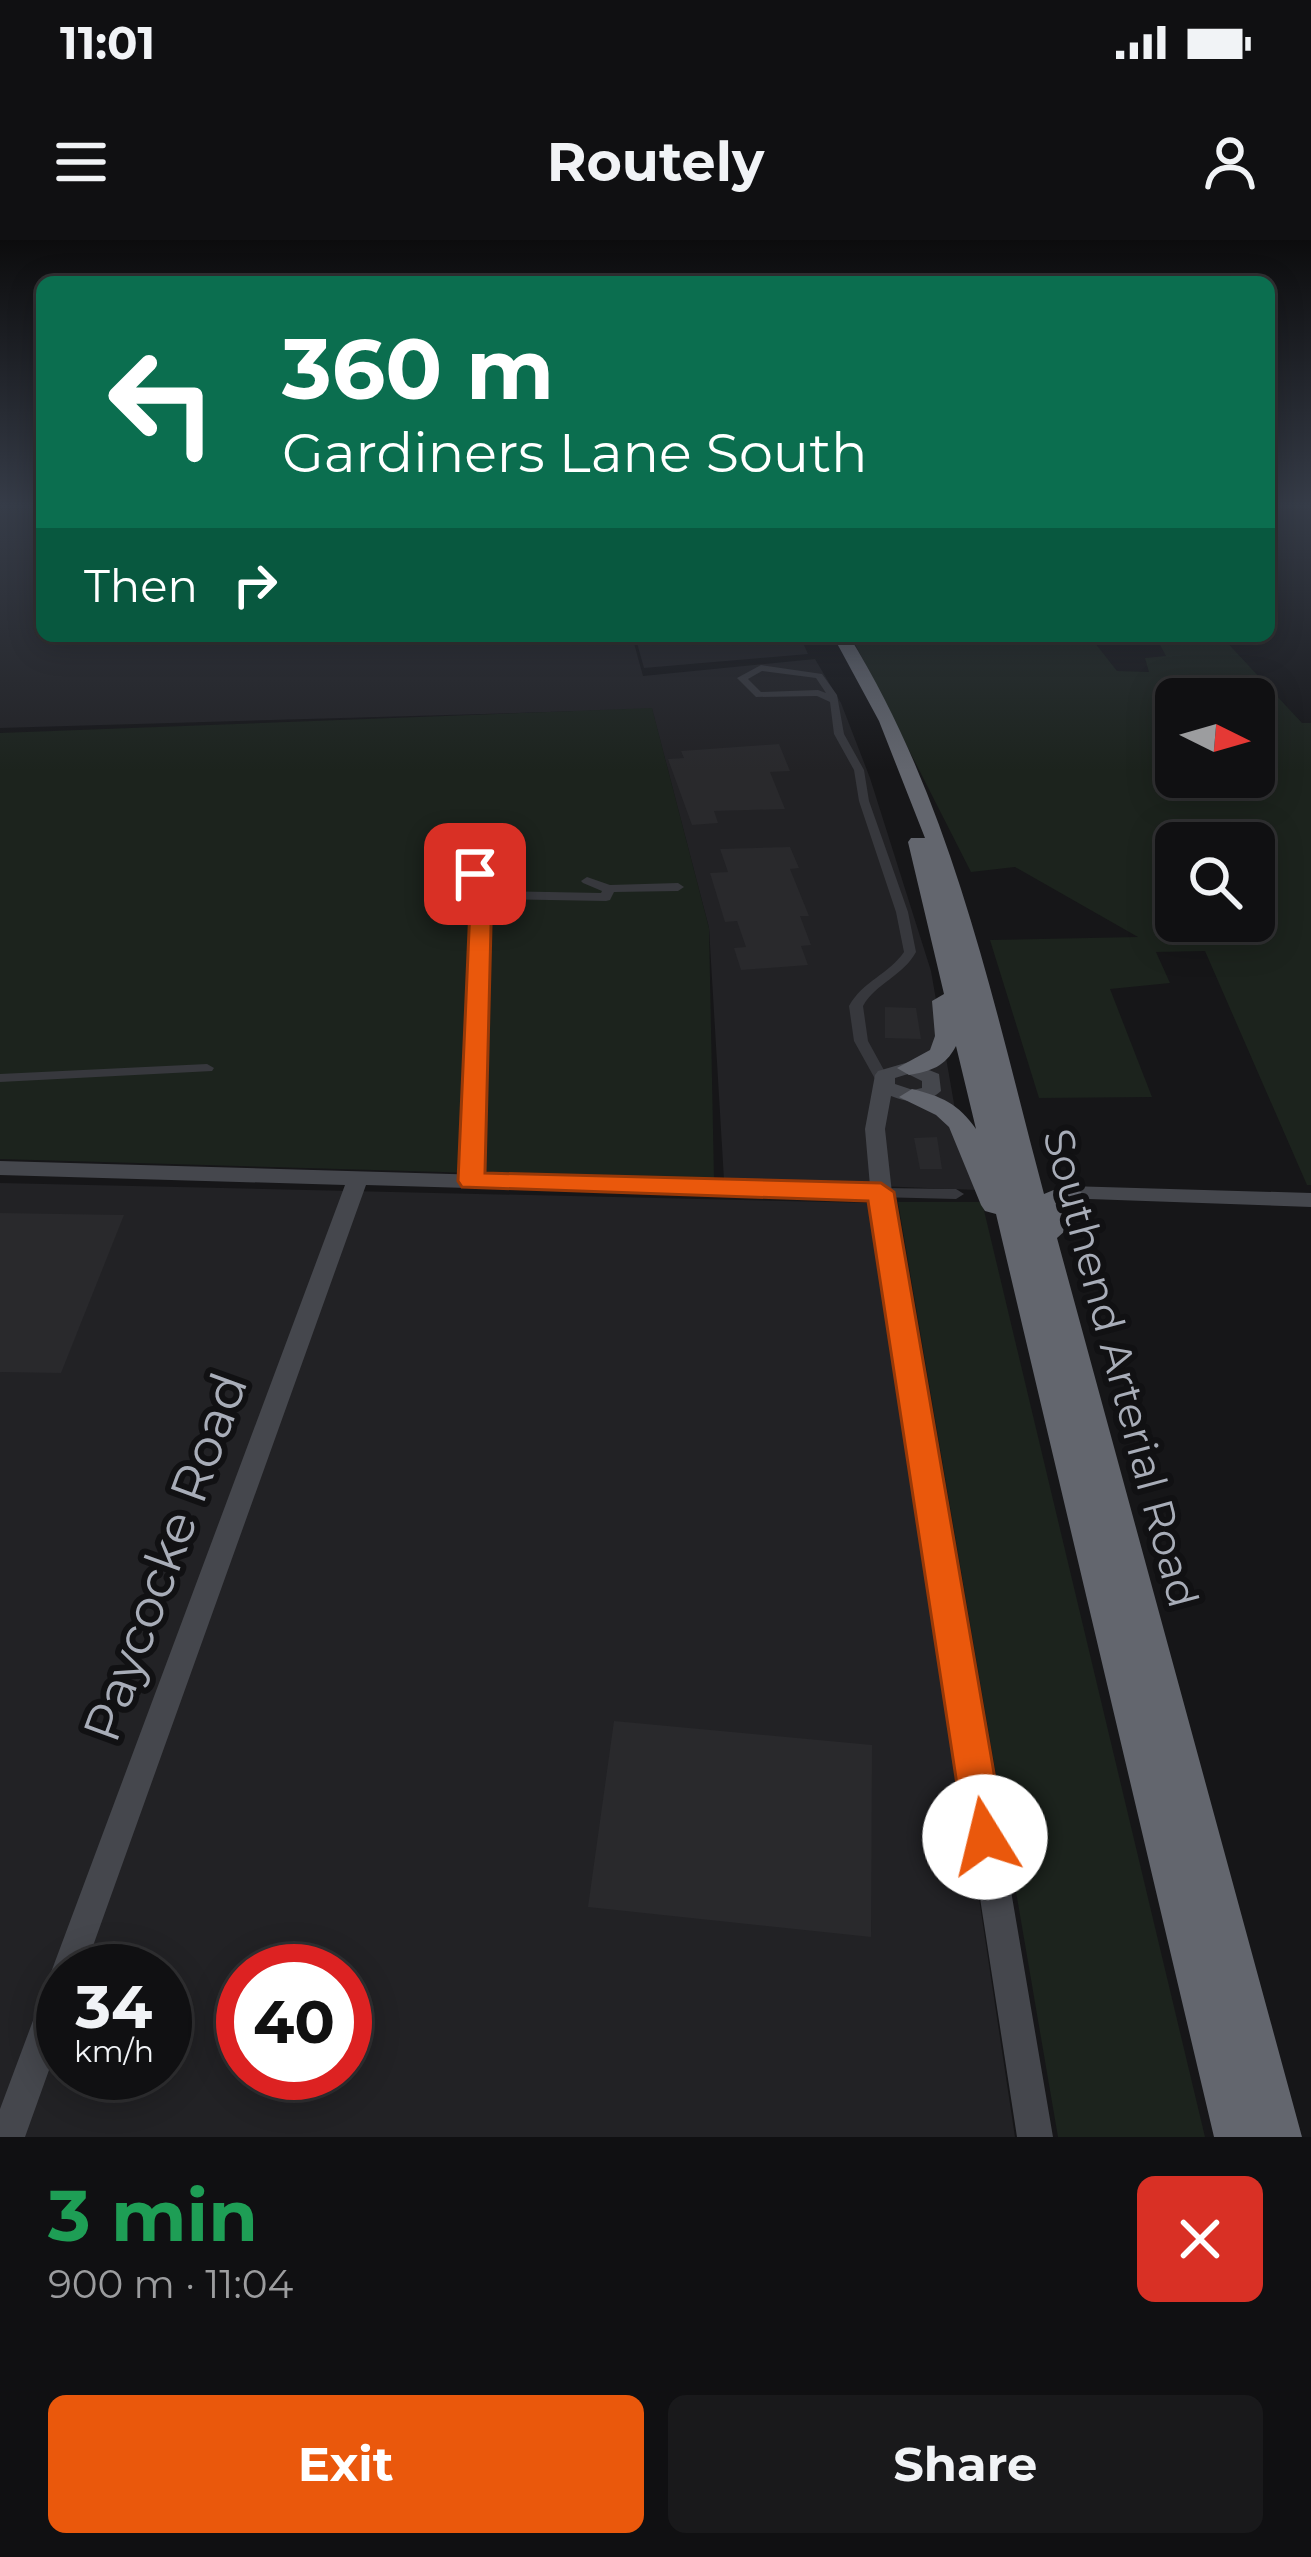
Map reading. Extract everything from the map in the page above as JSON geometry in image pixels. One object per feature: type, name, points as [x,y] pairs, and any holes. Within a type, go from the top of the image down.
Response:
[{"type":"highway","name":"Southend Arterial Road","points":[[829,642],[873,724],[922,854],[1097,1497],[1279,2137]]},
{"type":"highway","name":"Southend Arterial Road","points":[[844,642],[913,778],[946,872],[989,1035],[1097,1497],[1237,2137]]},
{"type":"highway","points":[[922,854],[950,1033],[936,1060],[902,1083],[944,1106],[969,1138],[1097,1497]]},
{"type":"highway","points":[[989,1035],[1039,1176],[1050,1188],[1068,1193]]},
{"type":"highway","points":[[1068,1193],[1055,1198],[1048,1211],[1097,1497]]},
{"type":"street","points":[[834,700],[818,693],[759,695],[742,678],[759,668],[813,673],[834,700],[839,734],[860,770],[864,801],[910,947],[906,962],[876,979],[858,999],[861,1041],[902,1083]]},
{"type":"street","points":[[464,874],[480,877],[481,901],[471,1181]]},
{"type":"street","points":[[586,881],[609,890],[678,887]]},
{"type":"street","points":[[481,901],[497,895],[606,896],[609,890]]},
{"type":"street","points":[[861,1041],[902,1083]]},
{"type":"street","points":[[0,1078],[206,1068]]},
{"type":"street","points":[[902,1083],[877,1120],[881,1192],[1035,2137]]},
{"type":"street","points":[[0,1168],[956,1194]]},
{"type":"street","name":"Paycocke Road","points":[[78,1944],[358,1179]]},
{"type":"street","points":[[1068,1193],[1311,1200]]},
{"type":"street","points":[[8,2137],[36,2060]]},
{"type":"shaded area","points":[[0,595],[36,595],[36,642],[634,642],[643,676],[815,659],[841,703],[870,778],[931,971],[957,1121],[978,1190],[724,1180],[709,928],[652,709],[0,728]]},
{"type":"shaded area","points":[[637,642],[803,642],[808,654],[644,668]]},
{"type":"shaded area","points":[[854,642],[1094,642],[1117,671],[1149,672],[1145,658],[1166,656],[1159,642],[1227,642],[1260,678],[1155,678],[1155,798],[1275,798],[1275,694],[1302,723],[1311,723],[1311,1185],[1307,1185],[1205,951],[1156,952],[1170,983],[1110,989],[1152,1097],[1039,1098],[990,940],[1138,937],[1015,867],[971,872]]},
{"type":"shaded area","points":[[652,708],[709,928],[714,1180],[0,1159],[0,733]]},
{"type":"shaded area","points":[[0,1183],[874,1203],[1015,2137],[0,2137]]},
{"type":"shaded area","points":[[898,1202],[982,1202],[1205,2137],[1058,2137]]},
{"type":"building","points":[[779,744],[790,771],[770,772],[785,809],[714,811],[718,823],[692,825],[668,759],[684,758],[681,751]]},
{"type":"building","points":[[790,847],[799,868],[790,869],[809,916],[800,916],[811,945],[801,946],[808,965],[741,970],[734,948],[746,947],[737,921],[725,922],[710,873],[728,872],[720,849]]},
{"type":"building","points":[[885,1007],[916,1008],[921,1039],[885,1038]]},
{"type":"building","points":[[937,1137],[942,1169],[920,1169],[914,1138]]},
{"type":"building","points":[[0,1213],[124,1215],[61,1373],[0,1372]]},
{"type":"building","points":[[614,1721],[872,1745],[871,1937],[588,1907]]},
{"type":"route","points":[[475,874],[482,885],[471,1181],[881,1192],[985,1837]]}]
